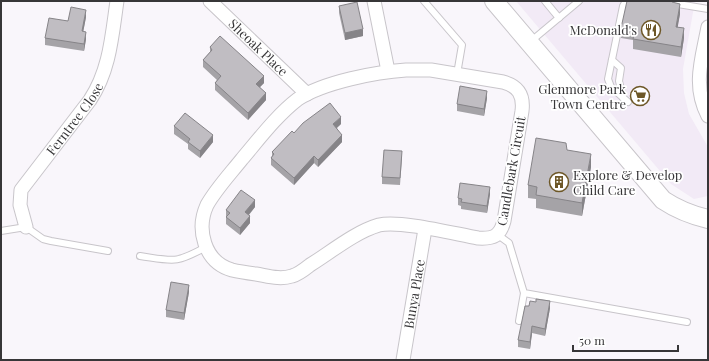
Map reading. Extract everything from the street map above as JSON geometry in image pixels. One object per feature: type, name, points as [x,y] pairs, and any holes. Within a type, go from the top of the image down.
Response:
[{"type":"main road","points":[[494,1],[663,200],[676,209],[692,216],[708,219]]},
{"type":"street","name":"Ferntree Close","points":[[26,227],[20,205],[21,190],[90,100],[100,84],[108,60],[117,1]]},
{"type":"street","name":"Sheoak Place","points":[[210,1],[308,94]]},
{"type":"street","points":[[374,1],[388,71]]},
{"type":"street","points":[[708,28],[699,82],[700,98],[708,116]]},
{"type":"street","name":"Candlebark Circuit","points":[[419,69],[457,74],[512,85],[522,96],[522,111],[504,221],[502,230],[498,235],[486,239],[400,224],[379,225],[364,231],[295,275],[282,278],[232,270],[217,260],[206,246],[203,238],[201,224],[204,211],[210,200],[263,134],[290,106],[308,94],[332,84],[388,71],[419,69]]},
{"type":"street","name":"Bunya Place","points":[[403,360],[426,229]]},
{"type":"lane","points":[[424,1],[462,45],[457,74]]},
{"type":"lane","points":[[545,1],[559,18]]},
{"type":"lane","points":[[529,42],[579,1]]},
{"type":"lane","points":[[612,60],[621,68],[619,81],[626,100],[611,87],[608,79],[623,6],[626,2],[638,2]]},
{"type":"lane","points":[[666,4],[672,3],[708,9]]},
{"type":"lane","points":[[1,231],[26,227],[43,239],[108,251]]},
{"type":"lane","points":[[498,235],[509,243],[524,293],[519,321]]},
{"type":"lane","points":[[140,256],[175,261],[182,260],[206,246]]},
{"type":"lane","points":[[524,293],[687,322]]},
{"type":"shaded area","name":"Glenmore Park Town Centre","points":[[516,1],[695,1],[683,69],[684,93],[689,114],[708,147],[708,196],[694,199],[671,184]]},
{"type":"building","points":[[627,1],[672,1],[680,4],[676,27],[684,28],[681,47],[633,39],[635,30],[621,28]]},
{"type":"building","points":[[357,2],[363,29],[345,33],[339,6]]},
{"type":"building","points":[[71,7],[86,10],[82,31],[86,32],[84,44],[45,38],[49,18],[68,21]]},
{"type":"building","points":[[220,36],[264,76],[256,84],[266,93],[248,113],[215,83],[221,76],[203,60],[212,50],[210,47]]},
{"type":"building","points":[[460,86],[487,91],[484,109],[457,104]]},
{"type":"building","points":[[330,103],[341,117],[333,124],[342,135],[318,160],[314,156],[294,178],[271,158],[274,154],[272,152],[292,131],[294,133],[303,123]]},
{"type":"building","points":[[185,113],[213,135],[200,151],[188,142],[190,139],[174,126]]},
{"type":"building","name":"Explore & Develop Child Care","points":[[536,138],[566,143],[567,150],[591,154],[582,203],[536,195],[537,187],[528,185]]},
{"type":"building","points":[[384,150],[402,151],[400,178],[382,177]]},
{"type":"building","points":[[460,183],[490,187],[487,206],[461,202],[462,199],[458,198]]},
{"type":"building","points":[[241,190],[255,200],[245,212],[250,216],[240,228],[226,217],[230,213],[226,210]]},
{"type":"building","points":[[171,282],[189,285],[184,313],[166,310]]},
{"type":"building","points":[[536,299],[550,301],[545,329],[532,326],[530,342],[518,340],[525,306],[529,306],[530,301],[536,302]]},
{"type":"place","name":"McDonald's","points":[[651,30]]},
{"type":"place","name":"Glenmore Park Town Centre","points":[[640,96]]},
{"type":"place","name":"Explore & Develop Child Care","points":[[559,182]]}]
